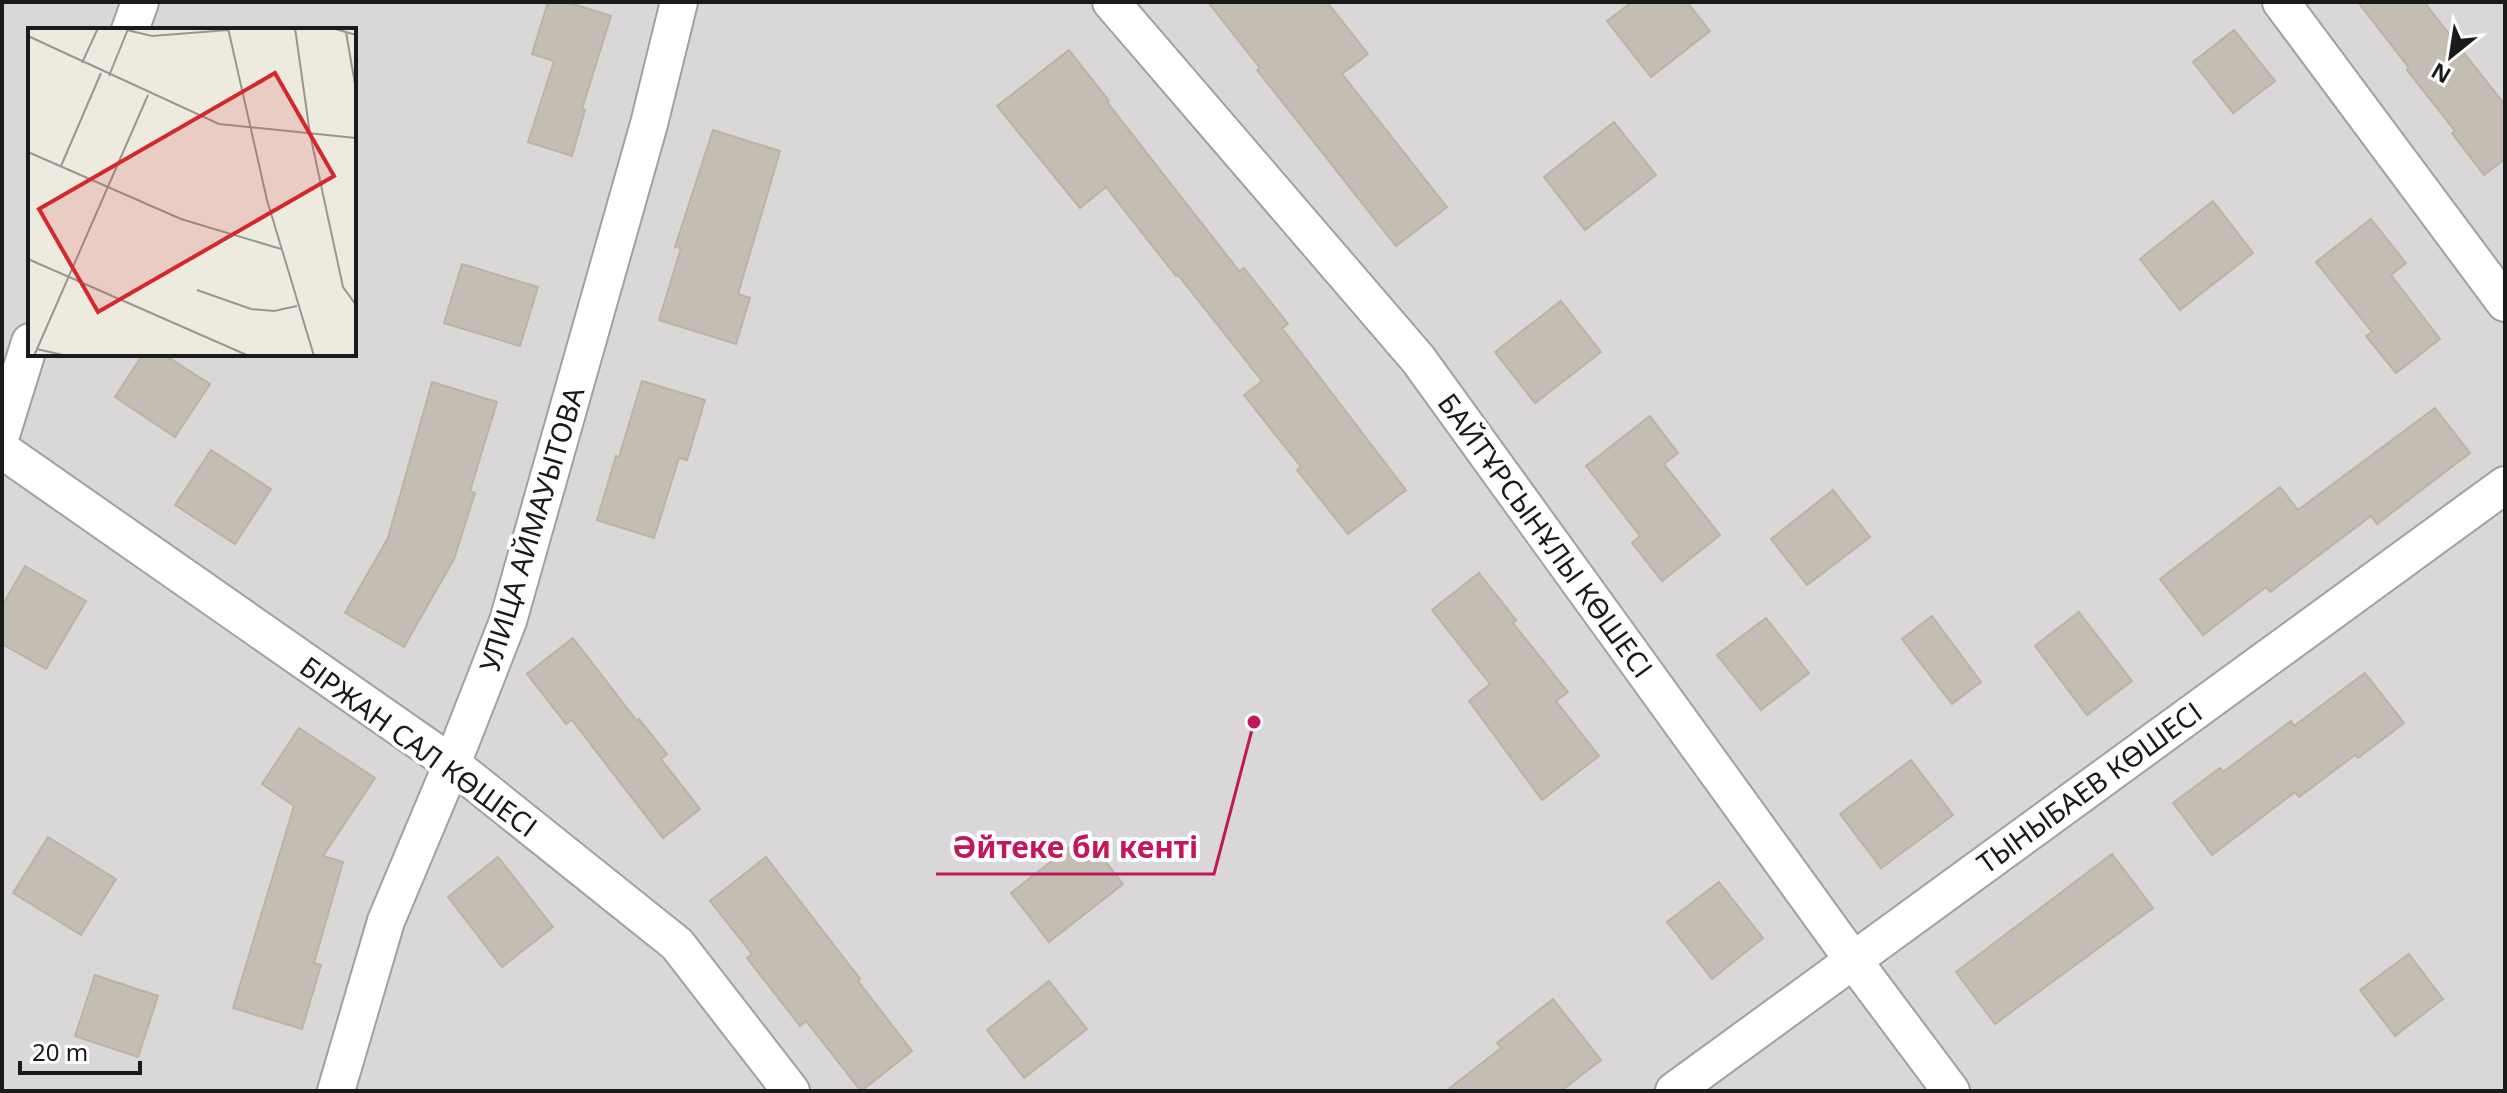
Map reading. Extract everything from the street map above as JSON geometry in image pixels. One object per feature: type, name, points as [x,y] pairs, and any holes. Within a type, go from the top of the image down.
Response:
[{"type":"street","points":[[131,28],[140,2]]},
{"type":"street","name":"УЛИЦА АЙМАУЫТОВА","points":[[336,1091],[386,921],[508,621],[649,124],[679,2]]},
{"type":"street","name":"БАЙТҰРСЫНҰЛЫ КӨШЕСІ","points":[[1111,2],[1418,359],[1951,1091]]},
{"type":"street","points":[[2281,2],[2505,303]]},
{"type":"street","points":[[2,432],[28,348]]},
{"type":"street","name":"БІРЖАН САЛ КӨШЕСІ","points":[[2,450],[452,764],[677,944],[791,1091]]},
{"type":"street","name":"ТЫНЫБАЕВ КӨШЕСІ","points":[[1674,1091],[2505,485]]},
{"type":"shaded area","points":[[2,2],[2505,2],[2505,1091],[2,1091]]},
{"type":"building","points":[[548,2],[567,2],[611,16],[582,109],[585,110],[572,156],[528,142],[554,61],[532,54]]},
{"type":"building","points":[[1208,2],[1327,2],[1368,54],[1342,74],[1447,207],[1396,246],[1257,70],[1260,68]]},
{"type":"building","points":[[1632,2],[1687,2],[1710,31],[1651,77],[1607,21]]},
{"type":"building","points":[[2358,2],[2424,2],[2505,105],[2505,159],[2484,175],[2452,133],[2455,131]]},
{"type":"building","points":[[2234,30],[2275,81],[2233,113],[2193,62]]},
{"type":"building","points":[[1069,50],[1239,271],[1244,268],[1288,324],[1282,328],[1406,490],[1348,534],[1297,470],[1301,467],[1244,395],[1262,381],[1106,187],[1080,208],[997,106]]},
{"type":"building","points":[[1614,122],[1656,175],[1585,230],[1544,177]]},
{"type":"building","points":[[713,130],[780,151],[738,294],[750,298],[736,344],[659,320],[681,248],[675,247]]},
{"type":"building","points":[[2213,201],[2253,253],[2180,310],[2140,259]]},
{"type":"building","points":[[2371,219],[2406,263],[2391,275],[2440,339],[2396,373],[2366,336],[2372,332],[2316,262]]},
{"type":"building","points":[[462,264],[538,287],[520,346],[444,323]]},
{"type":"building","points":[[1561,301],[1601,352],[1535,403],[1495,352]]},
{"type":"building","points":[[142,356],[166,356],[210,384],[175,437],[115,397]]},
{"type":"building","points":[[642,381],[705,400],[687,460],[679,458],[654,538],[597,520]]},
{"type":"building","points":[[432,382],[497,402],[470,491],[475,493],[454,559],[404,647],[345,613],[388,538]]},
{"type":"building","points":[[2435,408],[2470,453],[2377,524],[2371,516],[2270,592],[2266,587],[2203,635],[2160,579],[2280,487],[2298,510]]},
{"type":"building","points":[[1650,416],[1678,453],[1664,464],[1720,535],[1662,581],[1632,543],[1640,536],[1586,466]]},
{"type":"building","points":[[211,450],[271,489],[235,544],[175,505]]},
{"type":"building","points":[[1833,490],[1870,537],[1807,585],[1771,539]]},
{"type":"building","points":[[25,566],[86,601],[46,669],[2,644],[2,606]]},
{"type":"building","points":[[1479,573],[1516,620],[1513,623],[1568,692],[1556,701],[1599,756],[1542,800],[1469,701],[1490,684],[1432,610]]},
{"type":"building","points":[[2079,612],[2132,681],[2087,715],[2035,646]]},
{"type":"building","points":[[1932,616],[1981,682],[1952,704],[1902,639]]},
{"type":"building","points":[[1766,618],[1809,673],[1761,710],[1717,655]]},
{"type":"building","points":[[573,638],[637,721],[639,719],[667,754],[661,759],[700,809],[663,838],[572,720],[566,724],[527,674]]},
{"type":"building","points":[[2365,673],[2404,723],[2299,797],[2295,792],[2212,855],[2173,803],[2220,768],[2223,772],[2291,721],[2294,726]]},
{"type":"building","points":[[299,728],[375,778],[323,856],[343,862],[314,963],[321,965],[302,1029],[233,1008],[294,806],[262,784]]},
{"type":"building","points":[[1911,760],[1953,815],[1881,868],[1840,814]]},
{"type":"building","points":[[1085,835],[1123,884],[1049,942],[1011,893]]},
{"type":"building","points":[[48,837],[116,879],[81,935],[13,893]]},
{"type":"building","points":[[2112,854],[2153,908],[1995,1024],[1956,972]]},
{"type":"building","points":[[498,857],[553,927],[502,967],[448,897]]},
{"type":"building","points":[[766,857],[912,1051],[861,1091],[806,1021],[800,1026],[747,958],[752,954],[710,901]]},
{"type":"building","points":[[1719,882],[1763,938],[1712,979],[1667,922]]},
{"type":"building","points":[[2409,954],[2443,999],[2395,1036],[2360,990]]},
{"type":"building","points":[[95,975],[158,996],[138,1057],[75,1036]]},
{"type":"building","points":[[1049,981],[1087,1029],[1024,1078],[987,1030]]},
{"type":"building","points":[[1553,999],[1601,1060],[1561,1091],[1446,1091],[1501,1048],[1497,1043]]},
{"type":"place","name":"Әйтеке би кенті","points":[[1254,722]]}]
